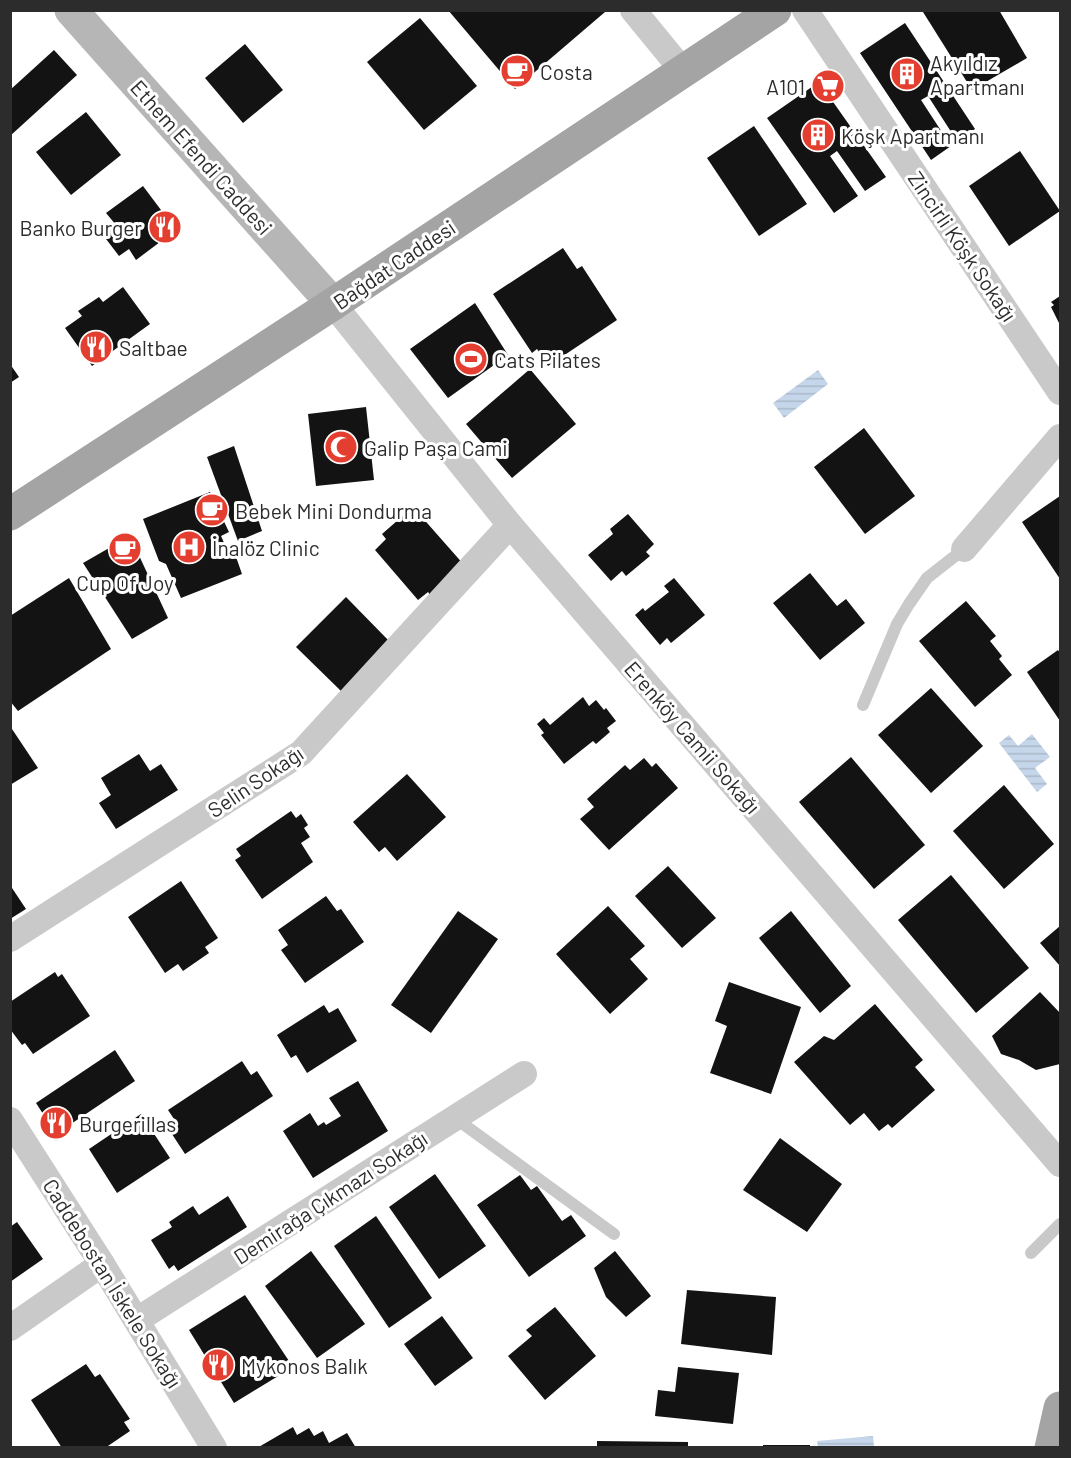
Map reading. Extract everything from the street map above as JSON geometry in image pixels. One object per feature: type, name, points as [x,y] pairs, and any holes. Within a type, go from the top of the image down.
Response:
[{"type":"main road","name":"Ethem Efendi Caddesi","points":[[71,10],[333,304]]},
{"type":"main road","name":"Bağdat Caddesi","points":[[10,514],[333,304],[775,10]]},
{"type":"street","points":[[633,10],[683,71]]},
{"type":"street","name":"Zincirli Köşk Sokağı","points":[[805,10],[1060,392]]},
{"type":"street","name":"Erenköy Camii Sokağı","points":[[333,304],[510,525],[1060,1164]]},
{"type":"street","points":[[964,549],[1060,437]]},
{"type":"street","name":"Selin Sokağı","points":[[10,939],[301,753],[510,525]]},
{"type":"street","name":"Demirağa Çıkmazı Sokağı","points":[[137,1320],[524,1074]]},
{"type":"street","name":"Caddebostan İskele Sokağı","points":[[10,1120],[137,1320],[214,1448]]},
{"type":"street","points":[[10,1328],[102,1264]]},
{"type":"lane","points":[[863,705],[897,624],[909,604],[927,578],[964,549]]},
{"type":"lane","points":[[455,1118],[614,1234]]},
{"type":"lane","points":[[1031,1253],[1060,1224]]},
{"type":"water","points":[[818,370],[828,384],[784,418],[773,403]]},
{"type":"water","points":[[1032,734],[1050,757],[1035,768],[1047,784],[1037,792],[999,743],[1009,735],[1018,746]]},
{"type":"water","points":[[873,1436],[874,1447],[818,1447],[817,1441]]},
{"type":"building","points":[[448,10],[603,10],[605,12],[515,89]]},
{"type":"building","points":[[927,10],[999,10],[1027,58],[972,90],[923,12]]},
{"type":"building","points":[[420,18],[477,86],[424,130],[367,62]]},
{"type":"building","name":"Akyıldız Apartmanı","points":[[905,23],[975,129],[957,141],[928,96],[921,100],[951,146],[931,160],[860,53]]},
{"type":"building","points":[[245,44],[283,90],[243,123],[205,78]]},
{"type":"building","points":[[54,50],[77,75],[10,136],[10,90]]},
{"type":"building","name":"Köşk Apartmanı","points":[[819,82],[886,177],[865,191],[837,151],[830,156],[858,196],[834,213],[767,118]]},
{"type":"building","points":[[86,112],[121,155],[71,195],[36,152]]},
{"type":"building","points":[[754,126],[807,204],[759,236],[707,158]]},
{"type":"building","points":[[1020,151],[1060,211],[1009,246],[969,186]]},
{"type":"building","points":[[143,186],[176,230],[136,260],[129,249],[119,256],[103,235],[116,225],[106,213]]},
{"type":"building","points":[[563,248],[577,269],[582,266],[617,320],[548,366],[537,349],[532,353],[493,294]]},
{"type":"building","points":[[123,287],[150,324],[92,366],[65,328],[82,316],[78,311],[99,297],[103,302]]},
{"type":"building","points":[[1060,296],[1060,325],[1051,307],[1054,305],[1051,302]]},
{"type":"building","points":[[475,303],[508,355],[448,398],[410,349]]},
{"type":"building","points":[[10,364],[19,377],[10,383]]},
{"type":"building","points":[[530,369],[576,424],[512,478],[466,424]]},
{"type":"building","name":"Galip Paşa Cami","points":[[366,407],[374,480],[316,486],[308,414]]},
{"type":"building","points":[[864,428],[915,496],[865,534],[814,467]]},
{"type":"building","points":[[234,446],[262,531],[238,541],[207,457]]},
{"type":"building","points":[[210,492],[229,532],[221,536],[230,556],[235,554],[242,574],[181,598],[166,564],[159,561],[143,519]]},
{"type":"building","points":[[1060,496],[1060,579],[1022,522]]},
{"type":"building","points":[[413,507],[465,566],[431,596],[428,592],[418,600],[375,550],[386,539],[382,534]]},
{"type":"building","points":[[628,514],[654,544],[646,552],[650,556],[626,576],[622,571],[611,581],[588,555],[613,534],[610,529]]},
{"type":"building","points":[[130,536],[168,618],[132,639],[83,563]]},
{"type":"building","points":[[810,573],[837,606],[846,599],[865,623],[820,660],[773,603]]},
{"type":"building","points":[[69,578],[111,649],[18,711],[10,701],[10,616]]},
{"type":"building","points":[[674,578],[705,615],[671,643],[667,638],[660,645],[635,615],[643,608],[645,611],[669,592],[664,586]]},
{"type":"building","points":[[346,597],[391,643],[342,692],[296,647]]},
{"type":"building","points":[[966,601],[996,636],[990,641],[1002,656],[999,659],[1012,675],[975,707],[919,641]]},
{"type":"building","points":[[1058,650],[1060,653],[1060,721],[1027,672]]},
{"type":"building","points":[[931,688],[983,746],[931,793],[878,735]]},
{"type":"building","points":[[583,697],[589,706],[596,700],[616,721],[607,728],[610,732],[596,744],[593,741],[564,764],[541,735],[544,733],[537,724],[544,718],[550,725]]},
{"type":"building","points":[[10,726],[38,768],[10,785]]},
{"type":"building","points":[[139,754],[150,771],[161,764],[178,790],[116,829],[99,803],[111,795],[101,778]]},
{"type":"building","points":[[851,757],[925,845],[874,889],[799,802]]},
{"type":"building","points":[[644,758],[652,767],[656,763],[678,788],[609,850],[580,819],[594,807],[587,799],[625,765],[630,770]]},
{"type":"building","points":[[407,774],[446,817],[397,861],[385,847],[379,852],[353,822]]},
{"type":"building","points":[[1004,785],[1054,844],[1004,889],[953,831]]},
{"type":"building","points":[[291,811],[296,818],[301,814],[308,825],[304,828],[310,837],[301,843],[313,862],[262,899],[235,860],[241,856],[236,849]]},
{"type":"building","points":[[668,866],[716,918],[682,948],[635,896]]},
{"type":"building","points":[[951,875],[1029,968],[976,1013],[898,920]]},
{"type":"building","points":[[181,881],[218,938],[205,947],[209,953],[183,971],[178,964],[165,973],[128,917]]},
{"type":"building","points":[[10,885],[26,909],[10,919]]},
{"type":"building","points":[[326,896],[337,911],[341,909],[364,942],[305,983],[281,950],[288,945],[278,930]]},
{"type":"building","points":[[608,906],[645,946],[630,959],[648,979],[610,1014],[556,954]]},
{"type":"building","points":[[458,911],[498,939],[431,1033],[391,1005]]},
{"type":"building","points":[[791,911],[851,986],[820,1013],[759,938]]},
{"type":"building","points":[[1060,926],[1060,966],[1040,943]]},
{"type":"building","points":[[55,972],[58,977],[62,974],[90,1016],[33,1054],[25,1043],[22,1045],[10,1029],[10,1002]]},
{"type":"building","points":[[729,982],[801,1007],[771,1094],[710,1073],[727,1026],[715,1021]]},
{"type":"building","points":[[1040,992],[1060,1013],[1060,1064],[1036,1070],[1019,1060],[1001,1054],[992,1036]]},
{"type":"building","points":[[875,1004],[923,1060],[915,1067],[935,1090],[892,1128],[888,1124],[879,1131],[864,1113],[850,1125],[794,1062],[824,1036],[834,1040]]},
{"type":"building","points":[[324,1005],[329,1013],[338,1008],[357,1041],[307,1073],[296,1055],[291,1058],[277,1035]]},
{"type":"building","points":[[115,1050],[135,1081],[56,1134],[36,1103]]},
{"type":"building","points":[[242,1061],[251,1075],[257,1071],[273,1096],[185,1154],[168,1128],[176,1122],[168,1110]]},
{"type":"building","points":[[358,1081],[388,1131],[313,1178],[283,1131],[310,1113],[318,1126],[324,1122],[326,1125],[341,1116],[329,1098]]},
{"type":"building","points":[[141,1114],[170,1158],[117,1193],[89,1149]]},
{"type":"building","points":[[780,1138],[842,1184],[807,1232],[743,1190]]},
{"type":"building","points":[[435,1174],[486,1246],[439,1279],[389,1207]]},
{"type":"building","points":[[520,1175],[531,1190],[537,1186],[562,1221],[571,1215],[586,1236],[529,1277],[477,1205]]},
{"type":"building","points":[[228,1196],[247,1227],[178,1271],[174,1265],[169,1269],[151,1240],[172,1227],[169,1222],[193,1206],[199,1215]]},
{"type":"building","points":[[376,1216],[432,1298],[389,1328],[334,1246]]},
{"type":"building","points":[[17,1222],[43,1259],[10,1282],[10,1227]]},
{"type":"building","points":[[311,1251],[365,1324],[317,1358],[265,1286]]},
{"type":"building","points":[[615,1251],[651,1296],[626,1317],[606,1297],[594,1268]]},
{"type":"building","points":[[687,1290],[776,1297],[772,1355],[681,1344]]},
{"type":"building","points":[[245,1295],[293,1367],[234,1403],[189,1330]]},
{"type":"building","points":[[555,1307],[596,1356],[545,1400],[508,1356],[532,1336],[526,1330]]},
{"type":"building","points":[[442,1316],[473,1358],[435,1386],[404,1344]]},
{"type":"building","points":[[86,1364],[95,1377],[100,1374],[130,1419],[124,1422],[130,1431],[105,1448],[62,1448],[31,1400]]},
{"type":"building","points":[[678,1367],[739,1373],[733,1424],[655,1416],[658,1390],[675,1392]]},
{"type":"building","points":[[293,1427],[297,1435],[309,1428],[314,1436],[323,1431],[329,1443],[347,1433],[356,1448],[257,1448]]},
{"type":"building","points":[[597,1441],[688,1442],[688,1448],[597,1448]]},
{"type":"building","points":[[763,1445],[810,1445],[810,1448],[763,1448]]},
{"type":"place","name":"Costa","points":[[517,71]]},
{"type":"place","name":"Akyıldız Apartmanı","points":[[907,74]]},
{"type":"place","name":"A101","points":[[828,86]]},
{"type":"place","name":"Köşk Apartmanı","points":[[818,135]]},
{"type":"place","name":"Banko Burger","points":[[165,227]]},
{"type":"place","name":"Saltbae","points":[[96,347]]},
{"type":"place","name":"Cats Pilates","points":[[471,359]]},
{"type":"place","name":"Galip Paşa Cami","points":[[341,447]]},
{"type":"place","name":"Bebek Mini Dondurma","points":[[212,510]]},
{"type":"place","name":"İnalöz Clinic","points":[[189,547]]},
{"type":"place","name":"Cup Of Joy","points":[[125,549]]},
{"type":"place","name":"Burgerillas","points":[[56,1123]]},
{"type":"place","name":"Mykonos Balık","points":[[218,1365]]}]
